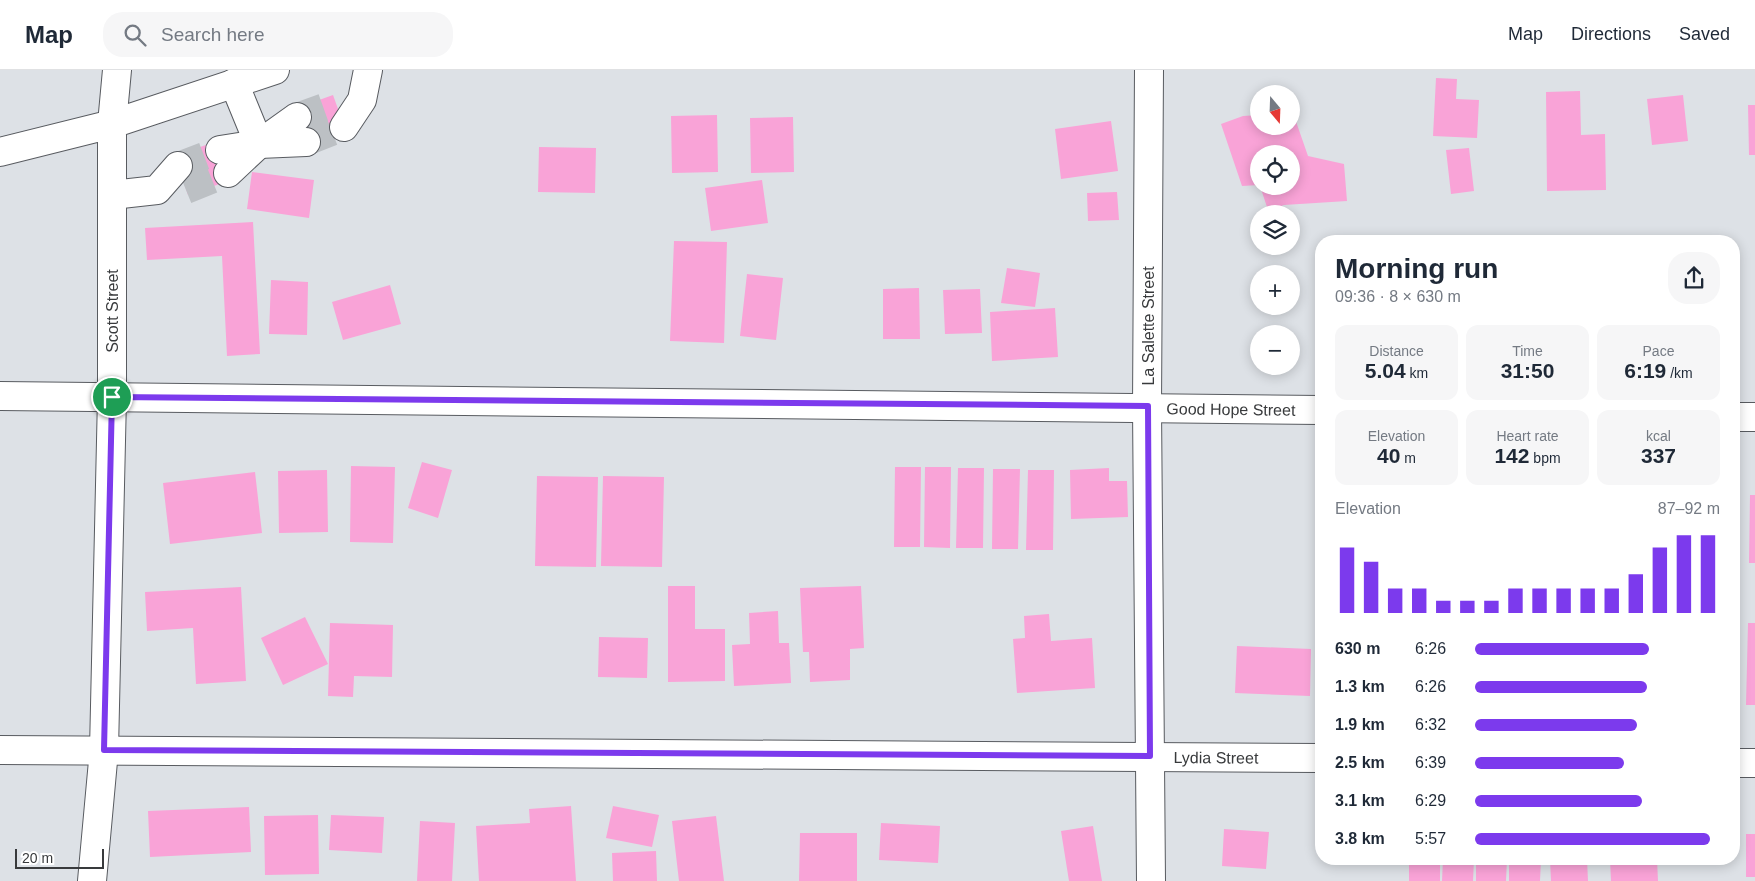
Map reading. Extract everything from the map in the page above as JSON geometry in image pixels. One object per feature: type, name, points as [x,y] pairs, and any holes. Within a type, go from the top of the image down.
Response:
[{"type":"street","name":"Scott Street","points":[[92,881],[104,750],[112,397],[112,124],[117,70]]},
{"type":"street","points":[[0,152],[112,124],[275,70]]},
{"type":"street","points":[[347,110],[368,70]]},
{"type":"street","name":"La Salette Street","points":[[1149,70],[1150,881]]},
{"type":"street","points":[[234,83],[258,144]]},
{"type":"street","points":[[224,162],[258,144],[301,130]]},
{"type":"street","points":[[112,195],[157,190],[182,178]]},
{"type":"street","name":"Good Hope Street","points":[[0,396],[1148,406],[1315,410]]},
{"type":"street","points":[[1740,416],[1755,417]]},
{"type":"street","name":"Lydia Street","points":[[0,750],[1315,758]]},
{"type":"street","points":[[1740,763],[1755,763]]},
{"type":"building","points":[[1436,78],[1457,79],[1456,99],[1479,100],[1477,138],[1433,136]]},
{"type":"building","points":[[1580,91],[1581,135],[1605,134],[1606,190],[1547,191],[1546,92]]},
{"type":"building","points":[[333,95],[347,134],[308,148],[294,109]]},
{"type":"building","points":[[1683,95],[1688,141],[1652,145],[1647,99]]},
{"type":"building","points":[[1748,105],[1755,105],[1755,155],[1749,155]]},
{"type":"building","points":[[717,115],[718,172],[672,173],[671,116]]},
{"type":"building","points":[[1243,116],[1250,116],[1250,135],[1300,135],[1300,133],[1308,156],[1344,164],[1347,201],[1266,205],[1263,195],[1300,195],[1300,145],[1250,145],[1250,186],[1242,186],[1221,124]]},
{"type":"building","points":[[793,117],[794,172],[751,173],[750,118]]},
{"type":"building","points":[[1111,121],[1118,171],[1061,179],[1055,129]]},
{"type":"building","points":[[217,141],[231,180],[188,195],[175,156]]},
{"type":"building","points":[[539,147],[596,148],[595,193],[538,192]]},
{"type":"building","points":[[1469,148],[1474,191],[1451,194],[1446,150]]},
{"type":"building","points":[[252,172],[314,180],[309,218],[247,209]]},
{"type":"building","points":[[762,180],[768,223],[711,231],[705,188]]},
{"type":"building","points":[[1117,192],[1119,220],[1088,221],[1087,193]]},
{"type":"building","points":[[253,222],[260,354],[227,356],[222,256],[147,260],[145,228]]},
{"type":"building","points":[[674,241],[727,242],[724,343],[670,341]]},
{"type":"building","points":[[1007,268],[1040,273],[1035,307],[1001,303]]},
{"type":"building","points":[[747,274],[783,278],[776,340],[740,336]]},
{"type":"building","points":[[271,280],[308,282],[307,335],[269,334]]},
{"type":"building","points":[[390,285],[401,324],[343,340],[332,302]]},
{"type":"building","points":[[919,288],[920,339],[883,339],[883,289]]},
{"type":"building","points":[[980,289],[982,333],[945,334],[943,290]]},
{"type":"building","points":[[1055,308],[1058,357],[992,361],[990,312]]},
{"type":"building","points":[[422,462],[452,470],[438,518],[408,508]]},
{"type":"building","points":[[351,466],[395,467],[393,543],[350,542]]},
{"type":"building","points":[[895,467],[921,467],[920,547],[894,547]]},
{"type":"building","points":[[925,467],[951,467],[950,548],[924,547]]},
{"type":"building","points":[[958,468],[984,468],[983,548],[956,548]]},
{"type":"building","points":[[1109,468],[1109,481],[1127,481],[1128,517],[1071,519],[1070,470]]},
{"type":"building","points":[[993,469],[1020,469],[1018,549],[992,549]]},
{"type":"building","points":[[327,470],[328,532],[279,533],[278,471]]},
{"type":"building","points":[[1028,470],[1054,470],[1053,550],[1026,550]]},
{"type":"building","points":[[255,472],[262,533],[170,544],[163,483]]},
{"type":"building","points":[[537,476],[598,477],[596,567],[535,566]]},
{"type":"building","points":[[603,476],[664,477],[662,567],[601,566]]},
{"type":"building","points":[[1750,495],[1755,495],[1755,563],[1749,563]]},
{"type":"building","points":[[668,586],[695,586],[695,629],[725,629],[725,681],[668,682]]},
{"type":"building","points":[[861,586],[864,648],[850,649],[850,680],[810,682],[809,652],[803,652],[800,588]]},
{"type":"building","points":[[241,587],[246,681],[196,684],[193,628],[147,631],[145,592]]},
{"type":"building","points":[[778,611],[779,643],[789,643],[791,683],[734,686],[732,645],[750,644],[749,613]]},
{"type":"building","points":[[1049,614],[1051,641],[1092,638],[1095,688],[1017,693],[1013,639],[1025,638],[1024,616]]},
{"type":"building","points":[[305,617],[328,664],[283,685],[261,638]]},
{"type":"building","points":[[330,623],[393,625],[392,677],[354,676],[353,697],[328,696]]},
{"type":"building","points":[[1748,623],[1755,623],[1755,705],[1746,705]]},
{"type":"building","points":[[599,637],[648,638],[647,678],[598,677]]},
{"type":"building","points":[[1237,646],[1311,649],[1310,696],[1235,693]]},
{"type":"building","points":[[571,806],[576,881],[479,881],[476,826],[530,823],[529,809]]},
{"type":"building","points":[[613,806],[659,815],[652,847],[606,838]]},
{"type":"building","points":[[249,807],[251,852],[150,857],[148,811]]},
{"type":"building","points":[[318,815],[319,874],[265,875],[264,816]]},
{"type":"building","points":[[331,815],[384,817],[382,853],[329,850]]},
{"type":"building","points":[[716,816],[724,881],[679,881],[672,821]]},
{"type":"building","points":[[420,821],[455,823],[452,881],[417,881]]},
{"type":"building","points":[[881,823],[940,826],[938,863],[879,860]]},
{"type":"building","points":[[1093,826],[1102,881],[1069,881],[1061,831]]},
{"type":"building","points":[[1224,829],[1269,832],[1266,869],[1222,866]]},
{"type":"building","points":[[800,833],[857,833],[857,881],[799,881]]},
{"type":"building","points":[[1746,834],[1755,834],[1755,877],[1746,877]]},
{"type":"building","points":[[656,851],[657,881],[613,881],[612,853]]},
{"type":"building","points":[[1409,865],[1440,865],[1440,881],[1409,881]]},
{"type":"building","points":[[1443,865],[1474,865],[1473,881],[1442,881]]},
{"type":"building","points":[[1476,865],[1507,865],[1506,881],[1476,881]]},
{"type":"building","points":[[1509,865],[1541,865],[1540,881],[1509,881]]},
{"type":"building","points":[[1550,865],[1587,865],[1588,881],[1551,881]]},
{"type":"building","points":[[1610,865],[1657,865],[1658,881],[1611,881]]},
{"type":"tunnel","points":[[297,117],[336,103]]},
{"type":"tunnel","points":[[306,142],[344,127]]},
{"type":"tunnel","points":[[178,166],[220,150]]},
{"type":"tunnel","points":[[186,190],[228,173]]},
{"type":"route","points":[[112,397],[1148,406],[1150,756],[104,750],[112,397]]}]
